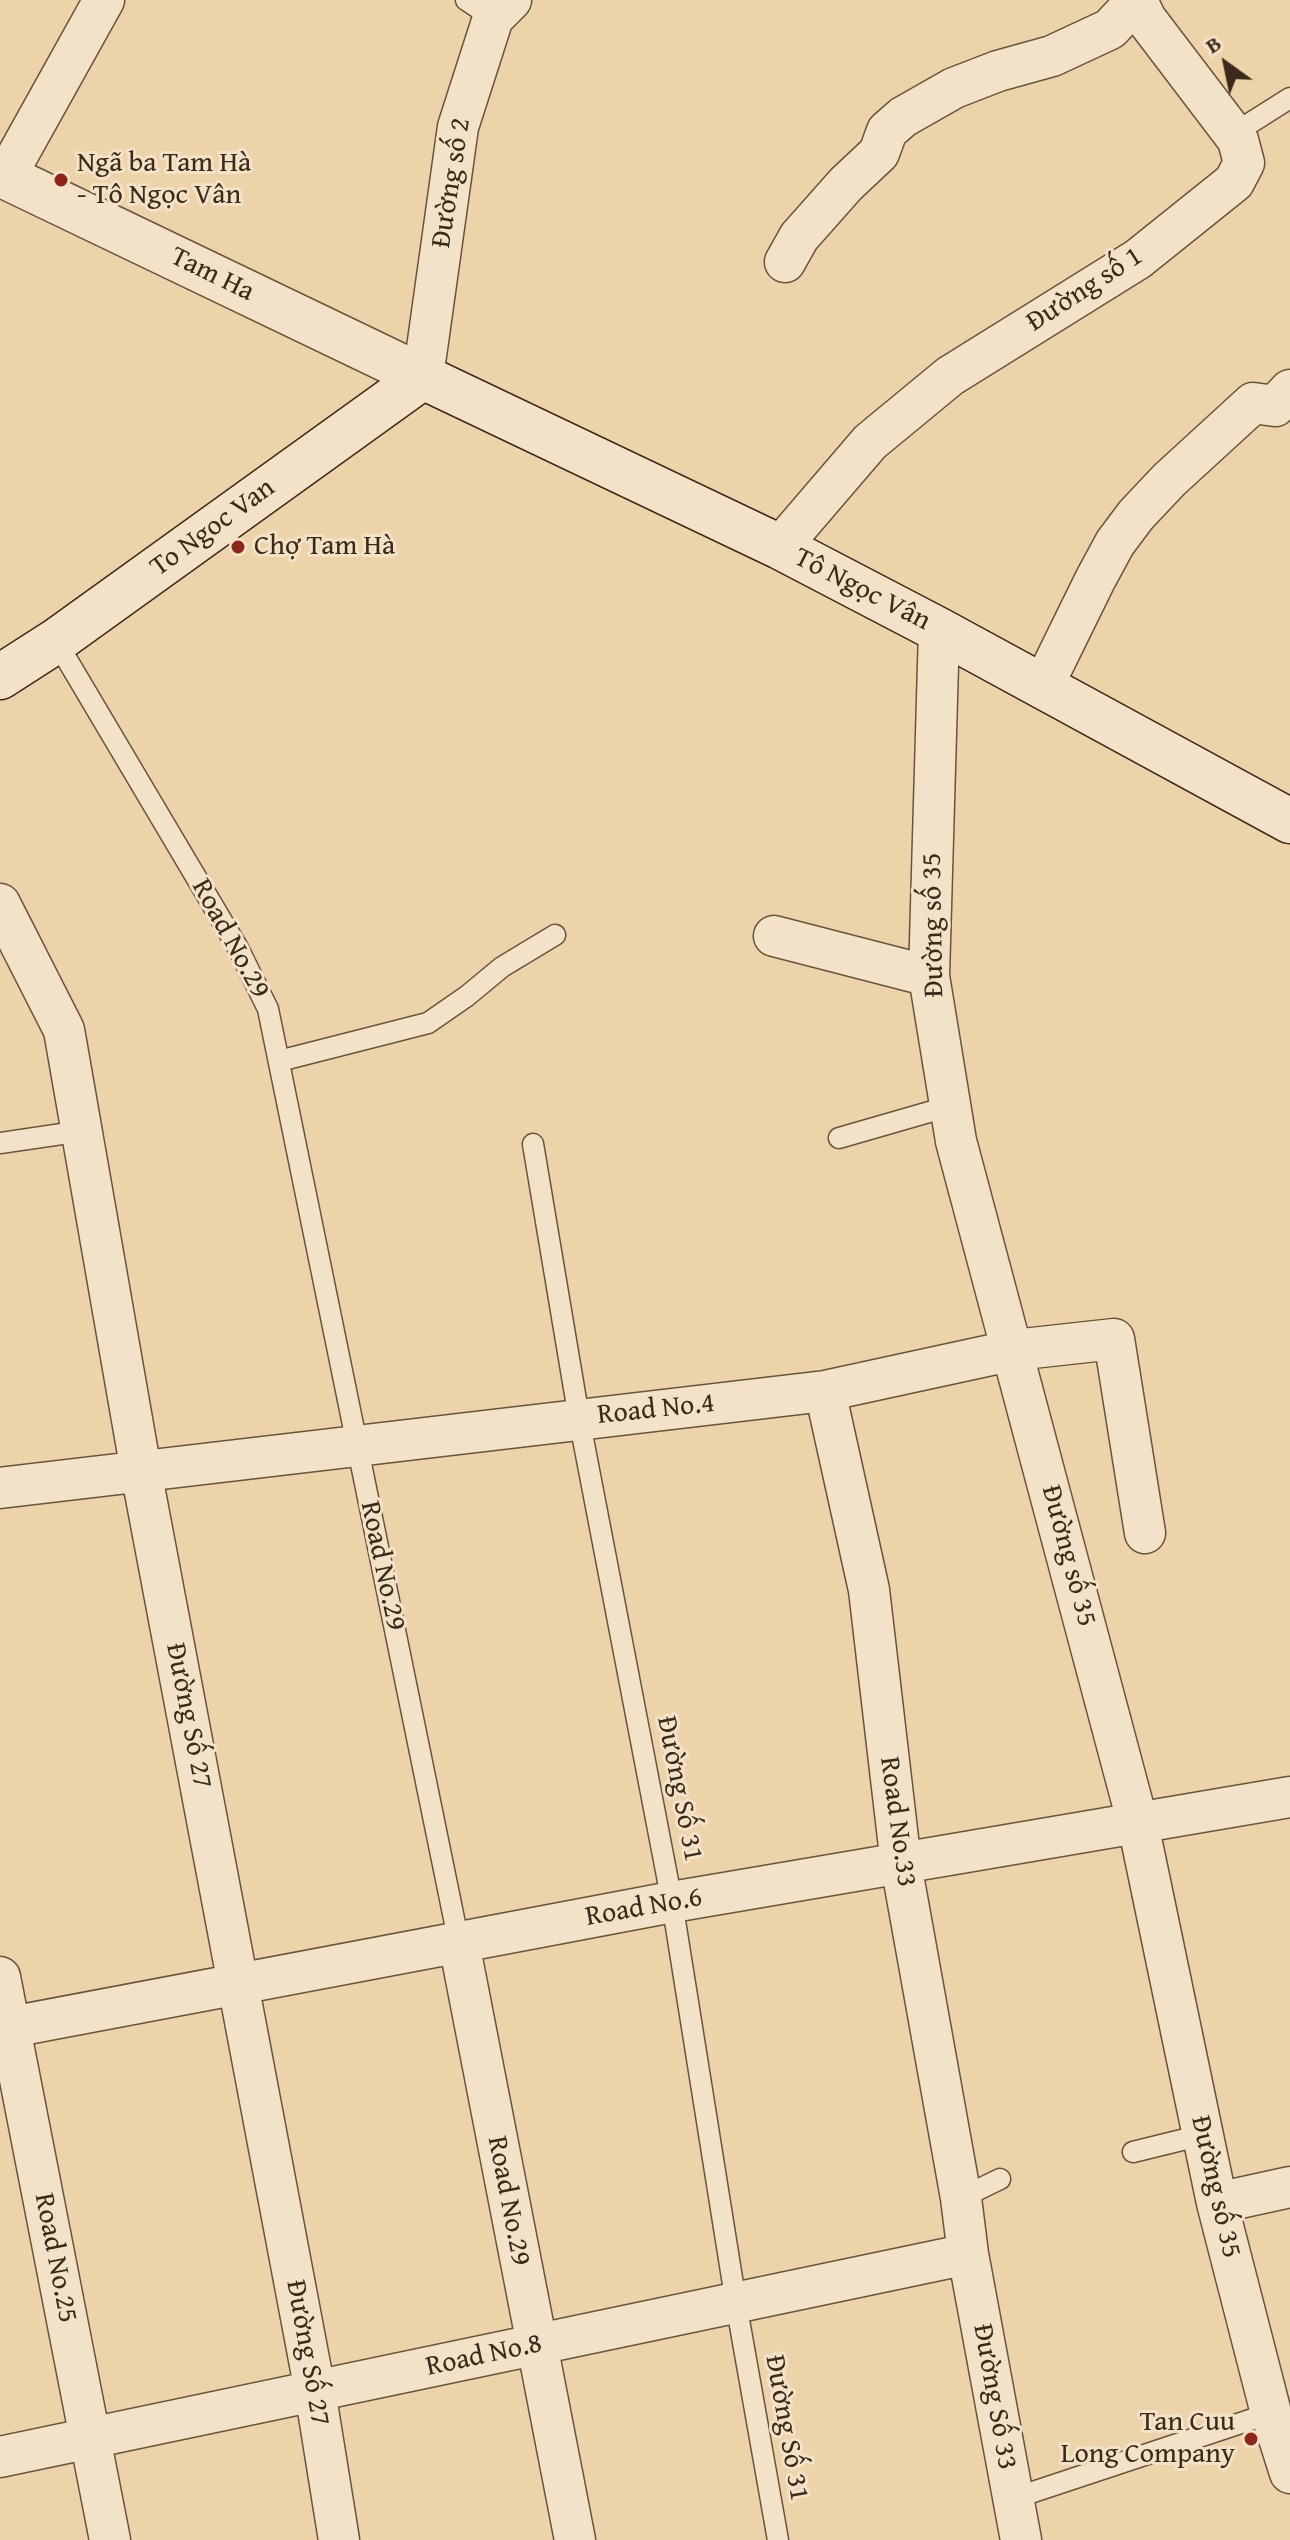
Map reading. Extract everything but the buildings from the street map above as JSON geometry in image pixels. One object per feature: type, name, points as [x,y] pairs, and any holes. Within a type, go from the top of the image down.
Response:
[{"type":"main road","name":"Tam Ha","points":[[3,175],[423,377]]},
{"type":"main road","name":"Tô Ngọc Vân","points":[[423,377],[780,547],[1290,821]]},
{"type":"main road","name":"To Ngoc Van","points":[[0,677],[56,641],[423,377]]},
{"type":"street","points":[[3,175],[104,0]]},
{"type":"street","points":[[785,262],[799,237],[846,184],[879,153],[887,131],[903,117],[954,88],[998,71],[1052,56],[1110,29],[1137,0]]},
{"type":"street","name":"Đường số 1","points":[[780,547],[870,442],[950,376],[1138,259],[1234,182],[1244,163],[1238,140],[1146,19],[1137,0]]},
{"type":"street","name":"Đường số 2","points":[[423,377],[458,127],[490,6]]},
{"type":"street","points":[[1042,688],[1115,543],[1136,515],[1169,480],[1253,403],[1275,406],[1290,390]]},
{"type":"street","name":"Đường số 35","points":[[939,630],[929,976],[956,1141],[1138,1824],[1217,2203],[1271,2413],[1290,2473]]},
{"type":"street","name":"Đường Số 27","points":[[0,904],[64,1030],[141,1471],[315,2391],[339,2540]]},
{"type":"street","points":[[774,936],[929,976]]},
{"type":"street","name":"Road No.4","points":[[0,1488],[825,1391],[1014,1350],[1114,1339],[1145,1533]]},
{"type":"street","name":"Road No.33","points":[[825,1391],[869,1590],[901,1864],[961,2198],[968,2254]]},
{"type":"street","name":"Road No.6","points":[[5,2028],[672,1902],[1290,1797]]},
{"type":"street","name":"Road No.29","points":[[459,1943],[575,2540]]},
{"type":"street","name":"Road No.25","points":[[0,1977],[5,2028],[110,2540]]},
{"type":"street","points":[[1217,2203],[1290,2187]]},
{"type":"street","name":"Road No.8","points":[[0,2457],[968,2254]]},
{"type":"street","name":"Đường Số 33","points":[[968,2254],[1021,2540]]},
{"type":"lane","points":[[1233,134],[1290,98]]},
{"type":"lane","name":"Road No.29","points":[[56,641],[238,948],[268,1009],[459,1943]]},
{"type":"lane","points":[[279,1061],[428,1023],[502,967],[555,935]]},
{"type":"lane","points":[[839,1138],[950,1106]]},
{"type":"lane","points":[[0,1143],[82,1131]]},
{"type":"lane","name":"Đường Số 31","points":[[533,1144],[579,1418],[672,1902],[736,2303],[778,2540]]},
{"type":"lane","points":[[1133,2152],[1202,2135]]},
{"type":"lane","points":[[961,2198],[1000,2179]]},
{"type":"lane","points":[[1012,2499],[1271,2413]]},
{"type":"place","name":"Ngã ba Tam Hà - Tô Ngọc Vân","points":[[61,180]]},
{"type":"place","name":"Chợ Tam Hà","points":[[238,547]]},
{"type":"place","name":"Tan Cuu Long Company","points":[[1251,2439]]}]
